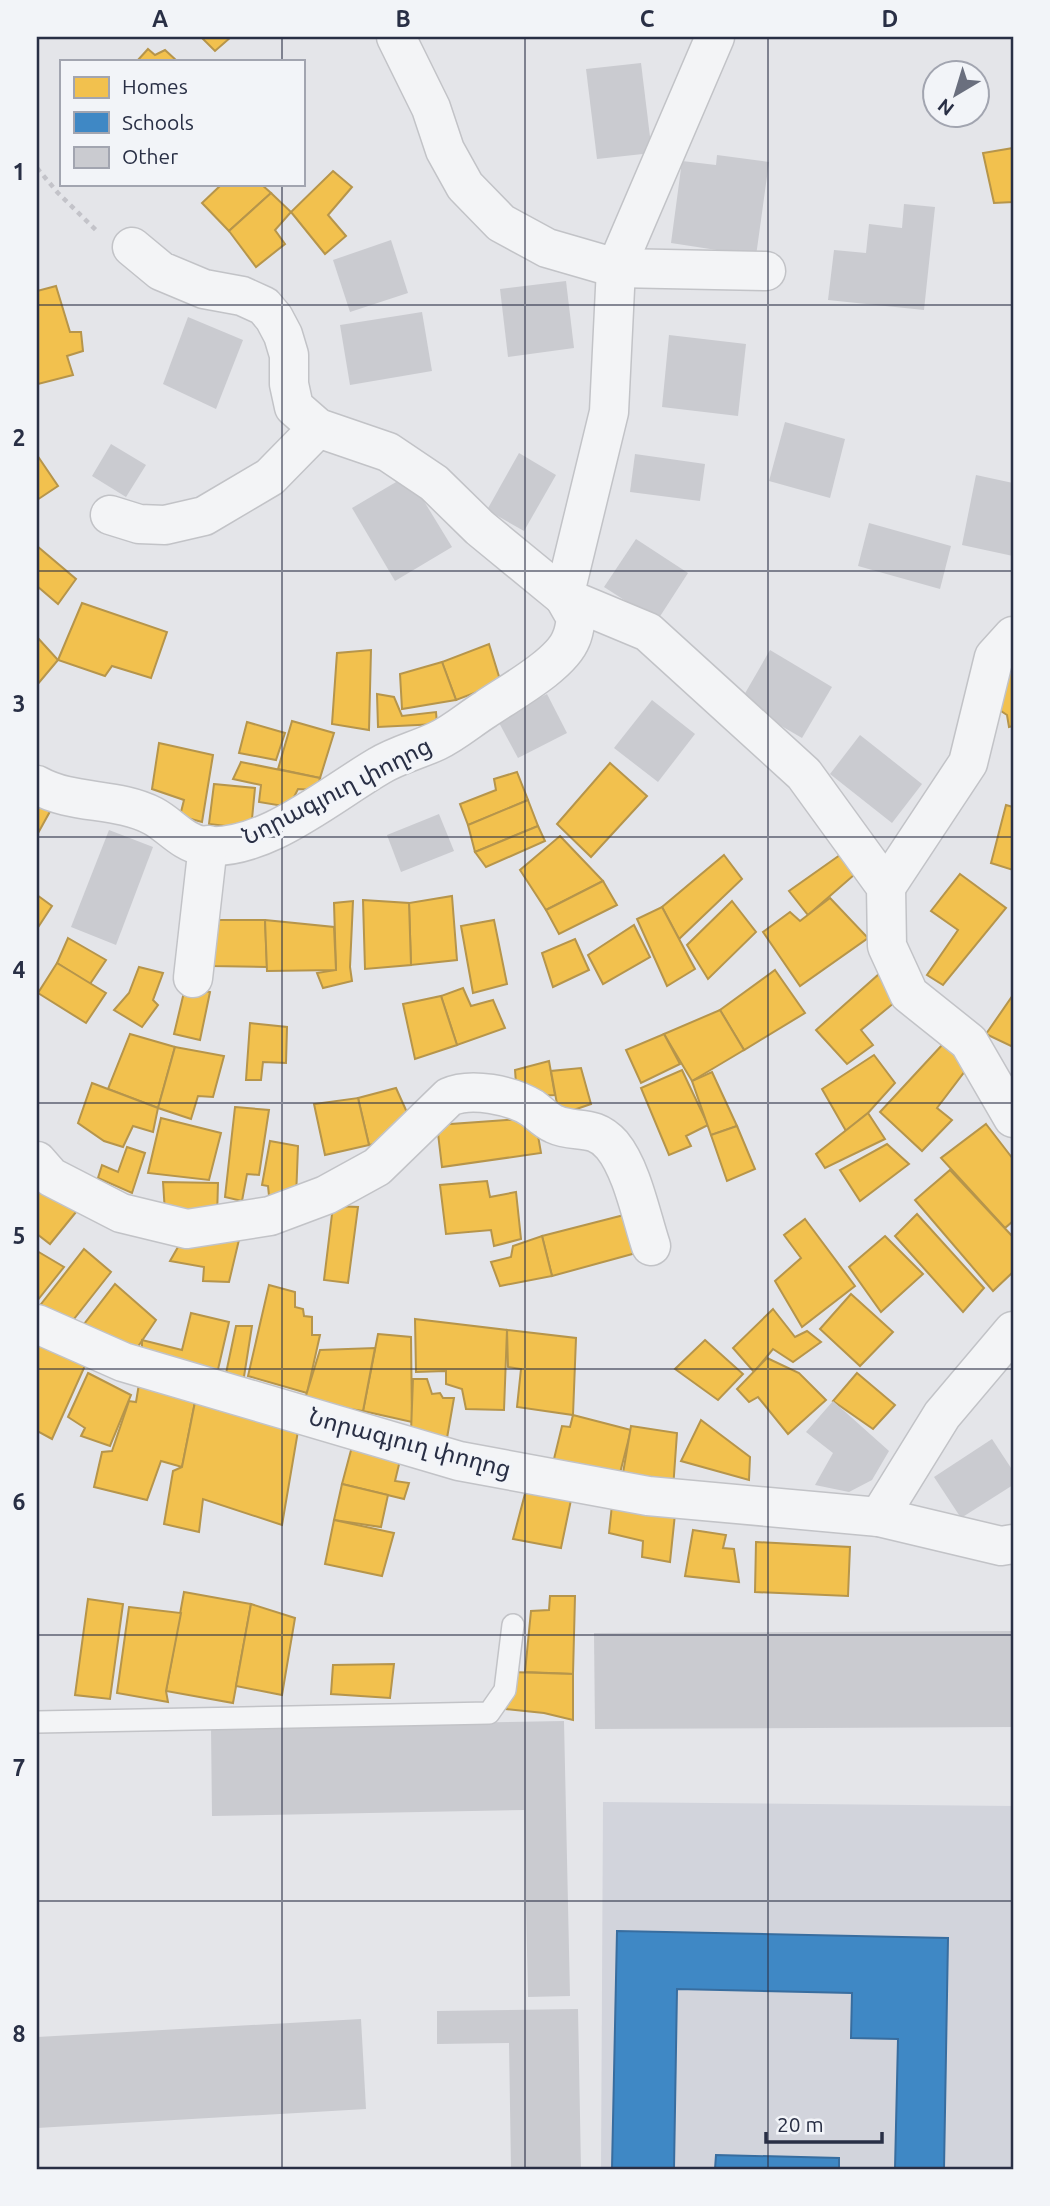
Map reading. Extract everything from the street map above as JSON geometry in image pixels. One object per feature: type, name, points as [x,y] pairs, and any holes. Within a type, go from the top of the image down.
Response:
[{"type":"street","points":[[397,37],[431,108],[445,150],[465,186],[500,223],[547,248],[616,268],[766,271]]},
{"type":"street","points":[[564,597],[609,412],[616,268],[715,37]]},
{"type":"street","points":[[132,247],[162,271],[204,289],[242,296],[264,306],[278,327],[289,355],[289,384],[294,407],[318,428],[388,452],[423,475],[480,528],[564,597],[648,632],[804,774],[886,887]]},
{"type":"street","points":[[110,515],[139,524],[165,526],[204,516],[270,477],[318,428]]},
{"type":"street","name":"Նորագյուղ փողոց","points":[[37,785],[53,794],[104,801],[154,817],[188,841],[208,845],[233,844],[261,835],[315,807],[382,764],[440,740],[548,666],[571,640],[576,618],[564,597]]},
{"type":"street","points":[[1013,636],[994,657],[968,763],[886,887],[887,946],[909,993],[969,1042],[1013,1118]]},
{"type":"street","points":[[192,978],[208,845]]},
{"type":"street","points":[[37,1161],[51,1177],[121,1213],[187,1229],[270,1216],[326,1195],[377,1167],[449,1097],[459,1092],[473,1091],[523,1104],[562,1127],[592,1130],[611,1143],[629,1178],[651,1246]]},
{"type":"street","name":"Նորագյուղ փողոց","points":[[37,1324],[123,1362],[459,1461],[648,1496],[879,1517],[1001,1546],[1013,1544]]},
{"type":"street","points":[[879,1517],[942,1415],[1013,1331]]},
{"type":"lane","points":[[37,1722],[489,1713],[505,1690],[513,1625]]},
{"type":"path","points":[[37,168],[58,193],[106,240],[132,247]]},
{"type":"shaded area","points":[[603,1802],[1013,1806],[1013,2169],[601,2169]]},
{"type":"building: Homes","points":[[201,37],[231,37],[215,51]]},
{"type":"building: Homes","points":[[148,49],[155,55],[165,50],[176,60],[138,60]]},
{"type":"building: Homes","points":[[1013,148],[1013,202],[994,203],[983,153]]},
{"type":"building: Homes","points":[[333,171],[352,187],[328,215],[346,236],[325,254],[291,212]]},
{"type":"building: Homes","points":[[220,186],[263,186],[271,193],[229,231],[202,203]]},
{"type":"building: Homes","points":[[271,193],[291,212],[275,230],[285,244],[256,267],[229,231]]},
{"type":"building: Homes","points":[[56,286],[70,332],[81,332],[83,351],[67,356],[73,375],[38,384],[37,291]]},
{"type":"building: Homes","points":[[37,455],[58,486],[37,500]]},
{"type":"building: Homes","points":[[37,546],[76,579],[58,604],[37,586]]},
{"type":"building: Homes","points":[[82,603],[167,632],[151,678],[112,666],[105,676],[58,660]]},
{"type":"building: Homes","points":[[37,637],[58,660],[37,685]]},
{"type":"building: Homes","points":[[489,644],[501,683],[456,700],[442,662]]},
{"type":"building: Homes","points":[[371,650],[369,730],[332,724],[337,653]]},
{"type":"building: Homes","points":[[1013,659],[1013,726],[1009,727],[1007,715],[995,707]]},
{"type":"building: Homes","points":[[442,662],[456,700],[402,709],[400,674]]},
{"type":"building: Homes","points":[[377,694],[394,697],[402,716],[436,712],[437,724],[378,727]]},
{"type":"building: Homes","points":[[292,721],[334,733],[320,778],[278,769]]},
{"type":"building: Homes","points":[[247,722],[285,733],[276,760],[239,753]]},
{"type":"building: Homes","points":[[159,743],[213,755],[202,822],[180,816],[184,800],[152,789]]},
{"type":"building: Homes","points":[[241,762],[320,778],[317,790],[298,789],[289,807],[259,802],[261,785],[233,779]]},
{"type":"building: Homes","points":[[610,763],[647,796],[591,857],[557,824]]},
{"type":"building: Homes","points":[[517,772],[528,800],[468,825],[460,804],[496,790],[494,779]]},
{"type":"building: Homes","points":[[214,784],[255,788],[251,829],[209,824]]},
{"type":"building: Homes","points":[[37,796],[53,806],[37,835]]},
{"type":"building: Homes","points":[[528,800],[538,826],[475,852],[468,825]]},
{"type":"building: Homes","points":[[1006,805],[1013,807],[1013,870],[991,863]]},
{"type":"building: Homes","points":[[538,826],[545,841],[486,867],[475,852]]},
{"type":"building: Homes","points":[[560,836],[603,881],[546,910],[520,870]]},
{"type":"building: Homes","points":[[847,850],[862,868],[808,915],[789,891]]},
{"type":"building: Homes","points":[[724,855],[742,879],[679,939],[662,907]]},
{"type":"building: Homes","points":[[960,874],[1006,908],[943,985],[927,975],[958,930],[931,911]]},
{"type":"building: Homes","points":[[603,881],[617,905],[559,934],[546,910]]},
{"type":"building: Homes","points":[[37,895],[52,906],[37,929]]},
{"type":"building: Homes","points":[[452,896],[457,960],[411,965],[409,903]]},
{"type":"building: Homes","points":[[830,898],[868,938],[800,986],[763,932],[790,912],[800,921]]},
{"type":"building: Homes","points":[[363,900],[409,903],[411,965],[365,969]]},
{"type":"building: Homes","points":[[353,901],[350,967],[352,981],[323,988],[317,973],[336,970],[334,903]]},
{"type":"building: Homes","points":[[732,901],[756,932],[708,979],[687,945]]},
{"type":"building: Homes","points":[[662,907],[695,969],[667,986],[637,919]]},
{"type":"building: Homes","points":[[214,920],[265,920],[267,967],[212,966]]},
{"type":"building: Homes","points":[[265,920],[334,927],[336,970],[267,971]]},
{"type":"building: Homes","points":[[494,920],[507,984],[473,993],[461,926]]},
{"type":"building: Homes","points":[[634,925],[650,957],[603,984],[588,955]]},
{"type":"building: Homes","points":[[68,938],[106,960],[90,984],[57,963]]},
{"type":"building: Homes","points":[[575,939],[589,970],[553,987],[542,953]]},
{"type":"building: Homes","points":[[57,963],[106,993],[86,1023],[38,993]]},
{"type":"building: Homes","points":[[139,967],[163,973],[153,1000],[158,1005],[142,1027],[114,1010],[129,993]]},
{"type":"building: Homes","points":[[775,970],[805,1013],[744,1050],[720,1010]]},
{"type":"building: Homes","points":[[879,974],[900,998],[861,1030],[873,1045],[847,1064],[816,1030]]},
{"type":"building: Homes","points":[[185,988],[210,992],[200,1040],[174,1034]]},
{"type":"building: Homes","points":[[463,988],[471,1006],[493,1000],[505,1028],[457,1045],[441,996]]},
{"type":"building: Homes","points":[[1013,995],[1013,1047],[986,1034]]},
{"type":"building: Homes","points":[[441,996],[457,1045],[415,1059],[403,1004]]},
{"type":"building: Homes","points":[[720,1010],[744,1050],[692,1081],[664,1034]]},
{"type":"building: Homes","points":[[250,1023],[287,1027],[286,1063],[263,1062],[261,1080],[246,1080]]},
{"type":"building: Homes","points":[[130,1034],[175,1047],[158,1108],[108,1089]]},
{"type":"building: Homes","points":[[664,1034],[680,1064],[641,1083],[626,1050]]},
{"type":"building: Homes","points":[[943,1044],[968,1067],[937,1108],[952,1120],[922,1151],[880,1112]]},
{"type":"building: Homes","points":[[175,1047],[224,1056],[213,1097],[198,1096],[191,1119],[158,1108]]},
{"type":"building: Homes","points":[[874,1055],[895,1083],[868,1113],[846,1131],[822,1089]]},
{"type":"building: Homes","points":[[549,1061],[555,1095],[517,1097],[515,1070]]},
{"type":"building: Homes","points":[[581,1068],[591,1104],[559,1115],[551,1071]]},
{"type":"building: Homes","points":[[682,1070],[708,1125],[686,1136],[691,1146],[669,1155],[641,1088]]},
{"type":"building: Homes","points":[[712,1072],[737,1126],[711,1135],[692,1081]]},
{"type":"building: Homes","points":[[92,1083],[158,1108],[153,1132],[133,1126],[123,1147],[104,1141],[78,1123]]},
{"type":"building: Homes","points":[[396,1088],[410,1119],[398,1140],[369,1145],[358,1098]]},
{"type":"building: Homes","points":[[358,1098],[369,1145],[325,1155],[314,1104]]},
{"type":"building: Homes","points":[[235,1107],[269,1110],[259,1175],[247,1174],[242,1201],[225,1197]]},
{"type":"building: Homes","points":[[868,1113],[885,1139],[825,1168],[816,1154]]},
{"type":"building: Homes","points":[[161,1118],[221,1133],[209,1180],[148,1173]]},
{"type":"building: Homes","points":[[535,1118],[541,1153],[442,1167],[437,1125]]},
{"type":"building: Homes","points":[[986,1124],[1013,1159],[1013,1221],[1005,1228],[941,1158]]},
{"type":"building: Homes","points":[[737,1126],[755,1169],[727,1181],[711,1135]]},
{"type":"building: Homes","points":[[270,1141],[298,1146],[296,1198],[270,1206],[268,1186],[262,1185]]},
{"type":"building: Homes","points":[[887,1144],[909,1164],[860,1201],[840,1170]]},
{"type":"building: Homes","points":[[127,1147],[145,1153],[132,1193],[98,1178],[102,1165],[118,1172]]},
{"type":"building: Homes","points":[[950,1170],[1013,1237],[1013,1272],[993,1291],[915,1200]]},
{"type":"building: Homes","points":[[37,1178],[76,1212],[50,1244],[37,1234]]},
{"type":"building: Homes","points":[[487,1181],[490,1197],[516,1192],[521,1239],[494,1246],[491,1230],[446,1234],[440,1185]]},
{"type":"building: Homes","points":[[163,1182],[218,1183],[217,1217],[165,1212]]},
{"type":"building: Homes","points":[[333,1206],[358,1207],[348,1283],[324,1280]]},
{"type":"building: Homes","points":[[917,1214],[984,1288],[963,1312],[895,1236]]},
{"type":"building: Homes","points":[[624,1215],[636,1253],[552,1276],[542,1236]]},
{"type":"building: Homes","points":[[805,1219],[855,1286],[802,1327],[775,1281],[801,1258],[784,1235]]},
{"type":"building: Homes","points":[[242,1227],[229,1282],[203,1281],[204,1267],[170,1261],[182,1240]]},
{"type":"building: Homes","points":[[542,1236],[552,1276],[500,1286],[491,1262],[511,1257],[513,1246]]},
{"type":"building: Homes","points":[[885,1236],[923,1274],[881,1312],[849,1267]]},
{"type":"building: Homes","points":[[84,1249],[111,1272],[66,1329],[38,1308]]},
{"type":"building: Homes","points":[[37,1251],[64,1267],[37,1301]]},
{"type":"building: Homes","points":[[115,1284],[156,1320],[131,1357],[78,1332]]},
{"type":"building: Homes","points":[[269,1285],[295,1292],[295,1307],[303,1309],[304,1316],[312,1317],[312,1335],[320,1335],[307,1393],[248,1376]]},
{"type":"building: Homes","points":[[851,1294],[893,1332],[860,1366],[820,1329]]},
{"type":"building: Homes","points":[[773,1309],[795,1337],[807,1331],[821,1342],[793,1362],[773,1349],[754,1372],[733,1348]]},
{"type":"building: Homes","points":[[191,1313],[229,1322],[216,1378],[142,1356],[142,1340],[182,1350]]},
{"type":"building: Homes","points":[[415,1319],[507,1330],[504,1410],[466,1409],[462,1389],[446,1384],[446,1371],[416,1372]]},
{"type":"building: Homes","points":[[236,1326],[252,1326],[243,1383],[225,1378]]},
{"type":"building: Homes","points":[[507,1330],[576,1338],[573,1415],[517,1407],[521,1369],[508,1367]]},
{"type":"building: Homes","points":[[378,1334],[411,1337],[412,1422],[363,1411]]},
{"type":"building: Homes","points":[[41,1337],[88,1359],[52,1439],[37,1431],[37,1350]]},
{"type":"building: Homes","points":[[705,1340],[743,1374],[718,1400],[675,1369]]},
{"type":"building: Homes","points":[[375,1348],[363,1411],[304,1402],[320,1350]]},
{"type":"building: Homes","points":[[767,1358],[799,1373],[826,1400],[788,1434],[758,1397],[749,1402],[737,1389]]},
{"type":"building: Homes","points":[[88,1373],[131,1395],[110,1446],[81,1436],[85,1428],[68,1417]]},
{"type":"building: Homes","points":[[857,1373],[895,1405],[873,1429],[833,1401]]},
{"type":"building: Homes","points":[[140,1378],[195,1402],[182,1467],[161,1461],[147,1500],[94,1487],[102,1452],[112,1451],[129,1401],[136,1402]]},
{"type":"building: Homes","points":[[413,1379],[427,1379],[432,1394],[440,1393],[443,1398],[454,1398],[447,1438],[411,1432]]},
{"type":"building: Homes","points":[[195,1402],[298,1431],[282,1525],[203,1499],[199,1532],[164,1524],[173,1471],[182,1467]]},
{"type":"building: Homes","points":[[573,1415],[631,1430],[619,1477],[553,1463],[562,1426],[570,1427]]},
{"type":"building: Homes","points":[[701,1420],[750,1457],[749,1480],[681,1461]]},
{"type":"building: Homes","points":[[631,1426],[677,1433],[673,1489],[622,1479]]},
{"type":"building: Homes","points":[[354,1439],[402,1452],[395,1481],[409,1483],[404,1499],[342,1484]]},
{"type":"building: Homes","points":[[342,1484],[388,1495],[381,1527],[334,1520]]},
{"type":"building: Homes","points":[[526,1490],[571,1500],[561,1548],[513,1539]]},
{"type":"building: Homes","points":[[612,1505],[675,1514],[670,1562],[642,1557],[643,1541],[609,1533]]},
{"type":"building: Homes","points":[[334,1520],[394,1533],[382,1576],[325,1564]]},
{"type":"building: Homes","points":[[693,1530],[726,1535],[723,1548],[734,1549],[739,1582],[685,1576]]},
{"type":"building: Homes","points":[[756,1542],[850,1547],[848,1596],[755,1592]]},
{"type":"building: Homes","points":[[184,1592],[251,1604],[233,1703],[166,1691]]},
{"type":"building: Homes","points":[[550,1596],[575,1596],[573,1674],[525,1672],[531,1611],[549,1610]]},
{"type":"building: Homes","points":[[88,1599],[123,1604],[110,1699],[75,1695]]},
{"type":"building: Homes","points":[[251,1604],[295,1618],[282,1695],[236,1686]]},
{"type":"building: Homes","points":[[129,1607],[181,1613],[166,1691],[168,1702],[117,1693]]},
{"type":"building: Homes","points":[[394,1664],[390,1698],[331,1694],[333,1665]]},
{"type":"building: Homes","points":[[511,1672],[573,1674],[573,1720],[544,1713],[506,1709]]},
{"type":"building: Schools","points":[[617,1931],[948,1938],[944,2169],[895,2169],[898,2039],[851,2038],[852,1993],[677,1989],[674,2169],[612,2169]]},
{"type":"building: Schools","points":[[716,2155],[839,2158],[839,2169],[715,2169]]},
{"type":"building: Other","points":[[641,63],[652,153],[597,159],[586,69]]},
{"type":"building: Other","points":[[717,155],[769,162],[756,256],[671,243],[682,161],[716,165]]},
{"type":"building: Other","points":[[904,204],[935,207],[924,310],[828,300],[834,250],[866,253],[869,224],[902,228]]},
{"type":"building: Other","points":[[391,240],[408,293],[350,312],[333,260]]},
{"type":"building: Other","points":[[566,281],[574,348],[508,357],[500,289]]},
{"type":"building: Other","points":[[422,312],[432,371],[350,385],[340,325]]},
{"type":"building: Other","points":[[188,317],[243,340],[216,409],[163,384]]},
{"type":"building: Other","points":[[669,335],[746,344],[738,416],[662,407]]},
{"type":"building: Other","points":[[785,422],[845,439],[830,498],[769,481]]},
{"type":"building: Other","points":[[111,444],[146,465],[126,497],[92,476]]},
{"type":"building: Other","points":[[519,453],[556,475],[524,531],[487,510]]},
{"type":"building: Other","points":[[635,454],[705,464],[700,501],[630,492]]},
{"type":"building: Other","points":[[408,475],[452,547],[395,581],[352,508]]},
{"type":"building: Other","points":[[976,475],[1013,483],[1013,556],[962,545]]},
{"type":"building: Other","points":[[869,523],[951,546],[940,589],[858,566]]},
{"type":"building: Other","points":[[636,539],[688,573],[657,621],[604,587]]},
{"type":"building: Other","points":[[770,650],[832,687],[802,738],[740,702]]},
{"type":"building: Other","points":[[547,694],[567,733],[518,758],[497,719]]},
{"type":"building: Other","points":[[652,700],[695,734],[658,782],[614,748]]},
{"type":"building: Other","points":[[860,735],[922,784],[892,823],[830,774]]},
{"type":"building: Other","points":[[439,814],[454,851],[401,872],[387,835]]},
{"type":"building: Other","points":[[109,830],[153,847],[116,945],[71,927]]},
{"type":"building: Other","points":[[833,1401],[889,1451],[872,1480],[849,1492],[815,1485],[833,1453],[806,1432]]},
{"type":"building: Other","points":[[992,1439],[1013,1471],[1013,1485],[961,1518],[934,1477]]},
{"type":"building: Other","points":[[1013,1631],[1013,1727],[595,1729],[594,1633]]},
{"type":"building: Other","points":[[564,1721],[570,1996],[528,1997],[524,1810],[212,1816],[211,1727]]},
{"type":"building: Other","points":[[578,2009],[581,2169],[511,2169],[509,2043],[437,2044],[437,2011]]},
{"type":"building: Other","points":[[361,2019],[366,2109],[37,2128],[37,2037]]}]
